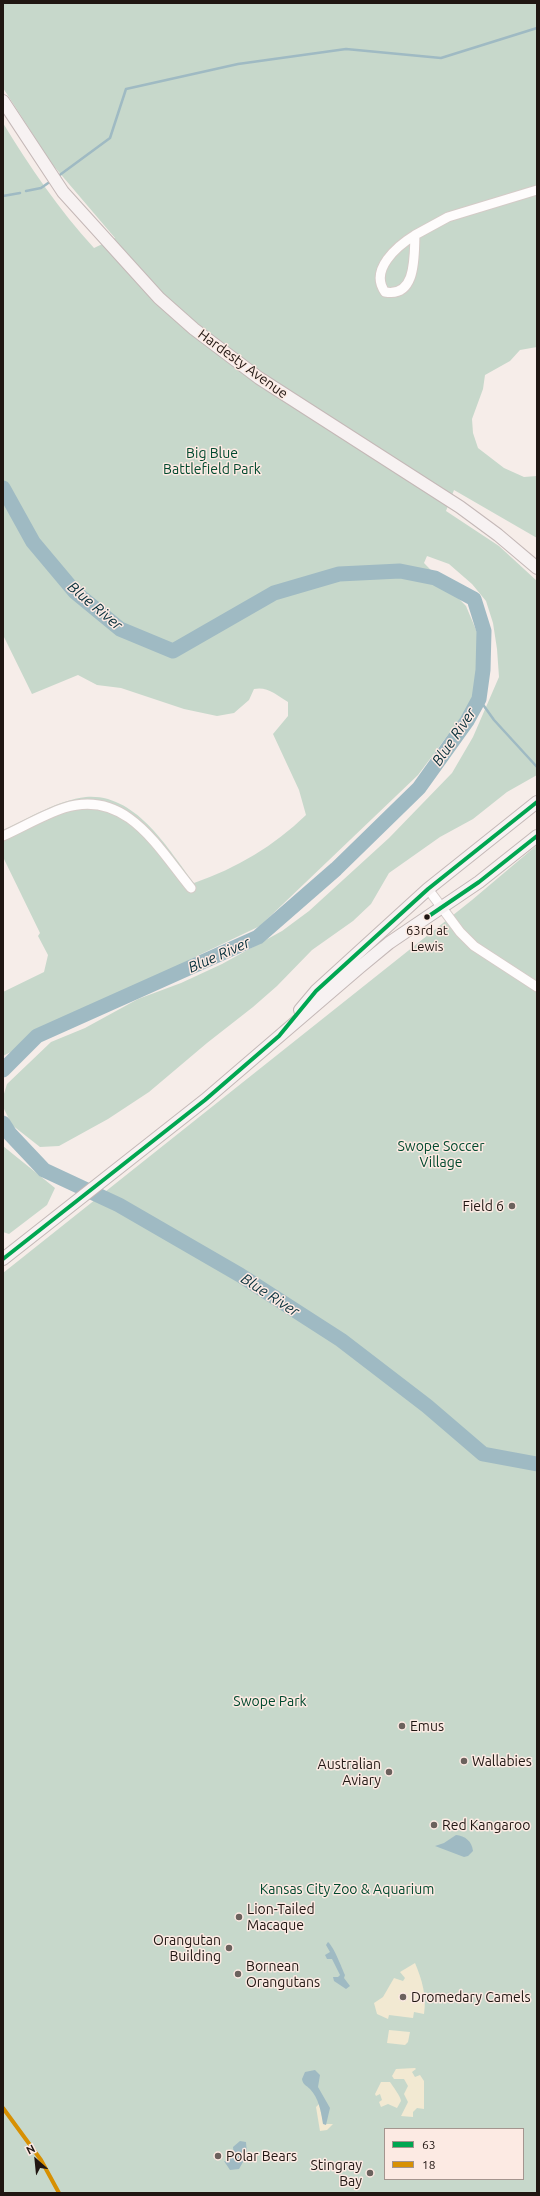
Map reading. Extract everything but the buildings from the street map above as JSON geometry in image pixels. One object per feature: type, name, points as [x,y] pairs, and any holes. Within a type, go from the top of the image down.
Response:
[{"type":"main road","name":"Hardesty Avenue","points":[[3,101],[63,192],[159,298],[194,329],[259,378],[460,507],[498,535],[537,568]]},
{"type":"main road","points":[[280,1036],[316,991],[428,888],[537,802]]},
{"type":"main road","points":[[3,1259],[205,1100],[360,967],[479,882],[537,836]]},
{"type":"street","points":[[415,235],[414,269],[412,276],[405,287],[396,292],[385,292],[379,280],[381,268],[395,251],[415,235],[448,217],[537,190]]},
{"type":"street","points":[[3,836],[65,808],[84,804],[111,808],[118,810],[139,824],[191,888]]},
{"type":"street","points":[[428,888],[460,932],[474,946],[537,987]]},
{"type":"green space","name":"Big Blue Battlefield Park","points":[[3,3],[537,3],[537,347],[520,350],[510,361],[485,375],[483,389],[472,419],[473,433],[478,448],[504,468],[524,477],[537,476],[537,538],[454,490],[446,511],[499,546],[537,581],[537,775],[507,792],[473,819],[440,837],[389,873],[371,904],[353,921],[312,950],[277,986],[253,1007],[207,1043],[149,1092],[108,1119],[59,1146],[40,1147],[12,1125],[3,1107],[3,1097],[7,1084],[51,1042],[85,1028],[138,999],[181,983],[222,964],[282,931],[309,911],[389,838],[452,773],[473,737],[499,677],[493,623],[486,601],[472,584],[449,564],[427,556],[424,563],[466,606],[487,656],[483,688],[418,775],[260,926],[199,955],[3,1056],[3,992],[44,972],[48,955],[38,936],[40,933],[3,857],[3,830],[44,810],[65,802],[86,797],[104,798],[120,804],[135,813],[149,826],[162,840],[194,883],[240,863],[254,855],[281,837],[306,815],[299,790],[273,734],[288,716],[288,702],[276,694],[268,690],[259,688],[254,689],[249,700],[234,713],[217,716],[184,709],[121,688],[97,685],[78,675],[32,694],[3,635],[3,123],[46,188],[81,234],[94,248],[115,238],[52,164],[3,88]]},
{"type":"green space","name":"Swope Park","points":[[537,845],[537,2193],[3,2193],[3,1273],[472,900]]},
{"type":"green space","points":[[3,1146],[55,1188],[47,1205],[9,1234],[3,1232]]},
{"type":"sand","points":[[415,1963],[423,1988],[425,2001],[424,2014],[414,2012],[413,2018],[389,2015],[388,2019],[377,2014],[374,2003],[383,1997],[394,1978],[403,1981],[405,1978],[400,1972]]},
{"type":"sand","points":[[389,2030],[410,2032],[408,2042],[405,2045],[387,2043]]},
{"type":"sand","points":[[396,2069],[416,2069],[412,2072],[415,2077],[420,2075],[424,2081],[424,2109],[417,2108],[413,2112],[413,2117],[401,2116],[408,2102],[404,2094],[408,2086],[404,2079],[394,2079],[392,2076]]},
{"type":"sand","points":[[381,2082],[390,2082],[398,2094],[401,2101],[397,2108],[388,2104],[381,2107],[379,2102],[382,2100],[380,2094],[376,2096],[375,2094]]},
{"type":"sand","points":[[319,2104],[323,2121],[326,2124],[333,2124],[327,2130],[320,2131],[316,2107]]},
{"type":"water","points":[[456,1835],[465,1838],[470,1842],[473,1851],[468,1856],[464,1857],[435,1846],[444,1843]]},
{"type":"water","points":[[328,1942],[333,1948],[345,1975],[344,1978],[350,1986],[346,1989],[334,1981],[333,1977],[338,1977],[340,1975],[332,1959],[327,1959],[325,1955],[330,1952],[326,1945]]},
{"type":"water","points":[[315,2070],[320,2075],[318,2087],[330,2108],[326,2125],[323,2124],[316,2097],[302,2081],[305,2072]]},
{"type":"water","points":[[240,2141],[246,2142],[247,2155],[239,2169],[230,2170],[224,2161],[228,2162],[231,2155],[234,2156],[233,2147]]},
{"type":"waterway","points":[[57,177],[110,138],[126,89],[238,64],[346,49],[441,58],[537,28]]},
{"type":"waterway","points":[[26,191],[41,188],[51,181]]},
{"type":"waterway","points":[[3,196],[20,193]]},
{"type":"waterway","name":"Blue River","points":[[3,488],[33,542],[75,592],[120,629],[173,651],[274,593],[339,574],[400,571],[435,578],[474,599],[484,631],[483,670],[479,699],[467,721],[419,788],[336,869],[258,937],[37,1036],[3,1070]]},
{"type":"waterway","points":[[479,699],[494,720],[537,767]]},
{"type":"waterway","name":"Blue River","points":[[3,1123],[10,1134],[44,1170],[119,1205],[240,1275],[341,1340],[427,1406],[483,1454],[537,1464]]},
{"type":"transit line","name":"63","points":[[3,1259],[205,1100],[279,1036],[316,991],[428,889],[537,802]]},
{"type":"transit line","name":"63","points":[[426,918],[479,882],[537,836]]},
{"type":"transit line","name":"18","points":[[3,2108],[41,2160],[59,2193]]},
{"type":"place","name":"63rd at Lewis","points":[[427,917]]},
{"type":"place","name":"Field 6","points":[[512,1206]]},
{"type":"place","name":"Emus","points":[[402,1726]]},
{"type":"place","name":"Wallabies","points":[[464,1761]]},
{"type":"place","name":"Australian Aviary","points":[[389,1772]]},
{"type":"place","name":"Red Kangaroo","points":[[434,1825]]},
{"type":"place","name":"Lion-Tailed Macaque","points":[[239,1917]]},
{"type":"place","name":"Orangutan Building","points":[[229,1948]]},
{"type":"place","name":"Bornean Orangutans","points":[[238,1974]]},
{"type":"place","name":"Dromedary Camels","points":[[403,1997]]},
{"type":"place","name":"Polar Bears","points":[[218,2156]]},
{"type":"place","name":"Stingray Bay","points":[[370,2173]]},
{"type":"park label","name":"Swope Soccer Village","points":[[441,1154]]},
{"type":"park label","name":"Kansas City Zoo & Aquarium","points":[[347,1889]]}]
